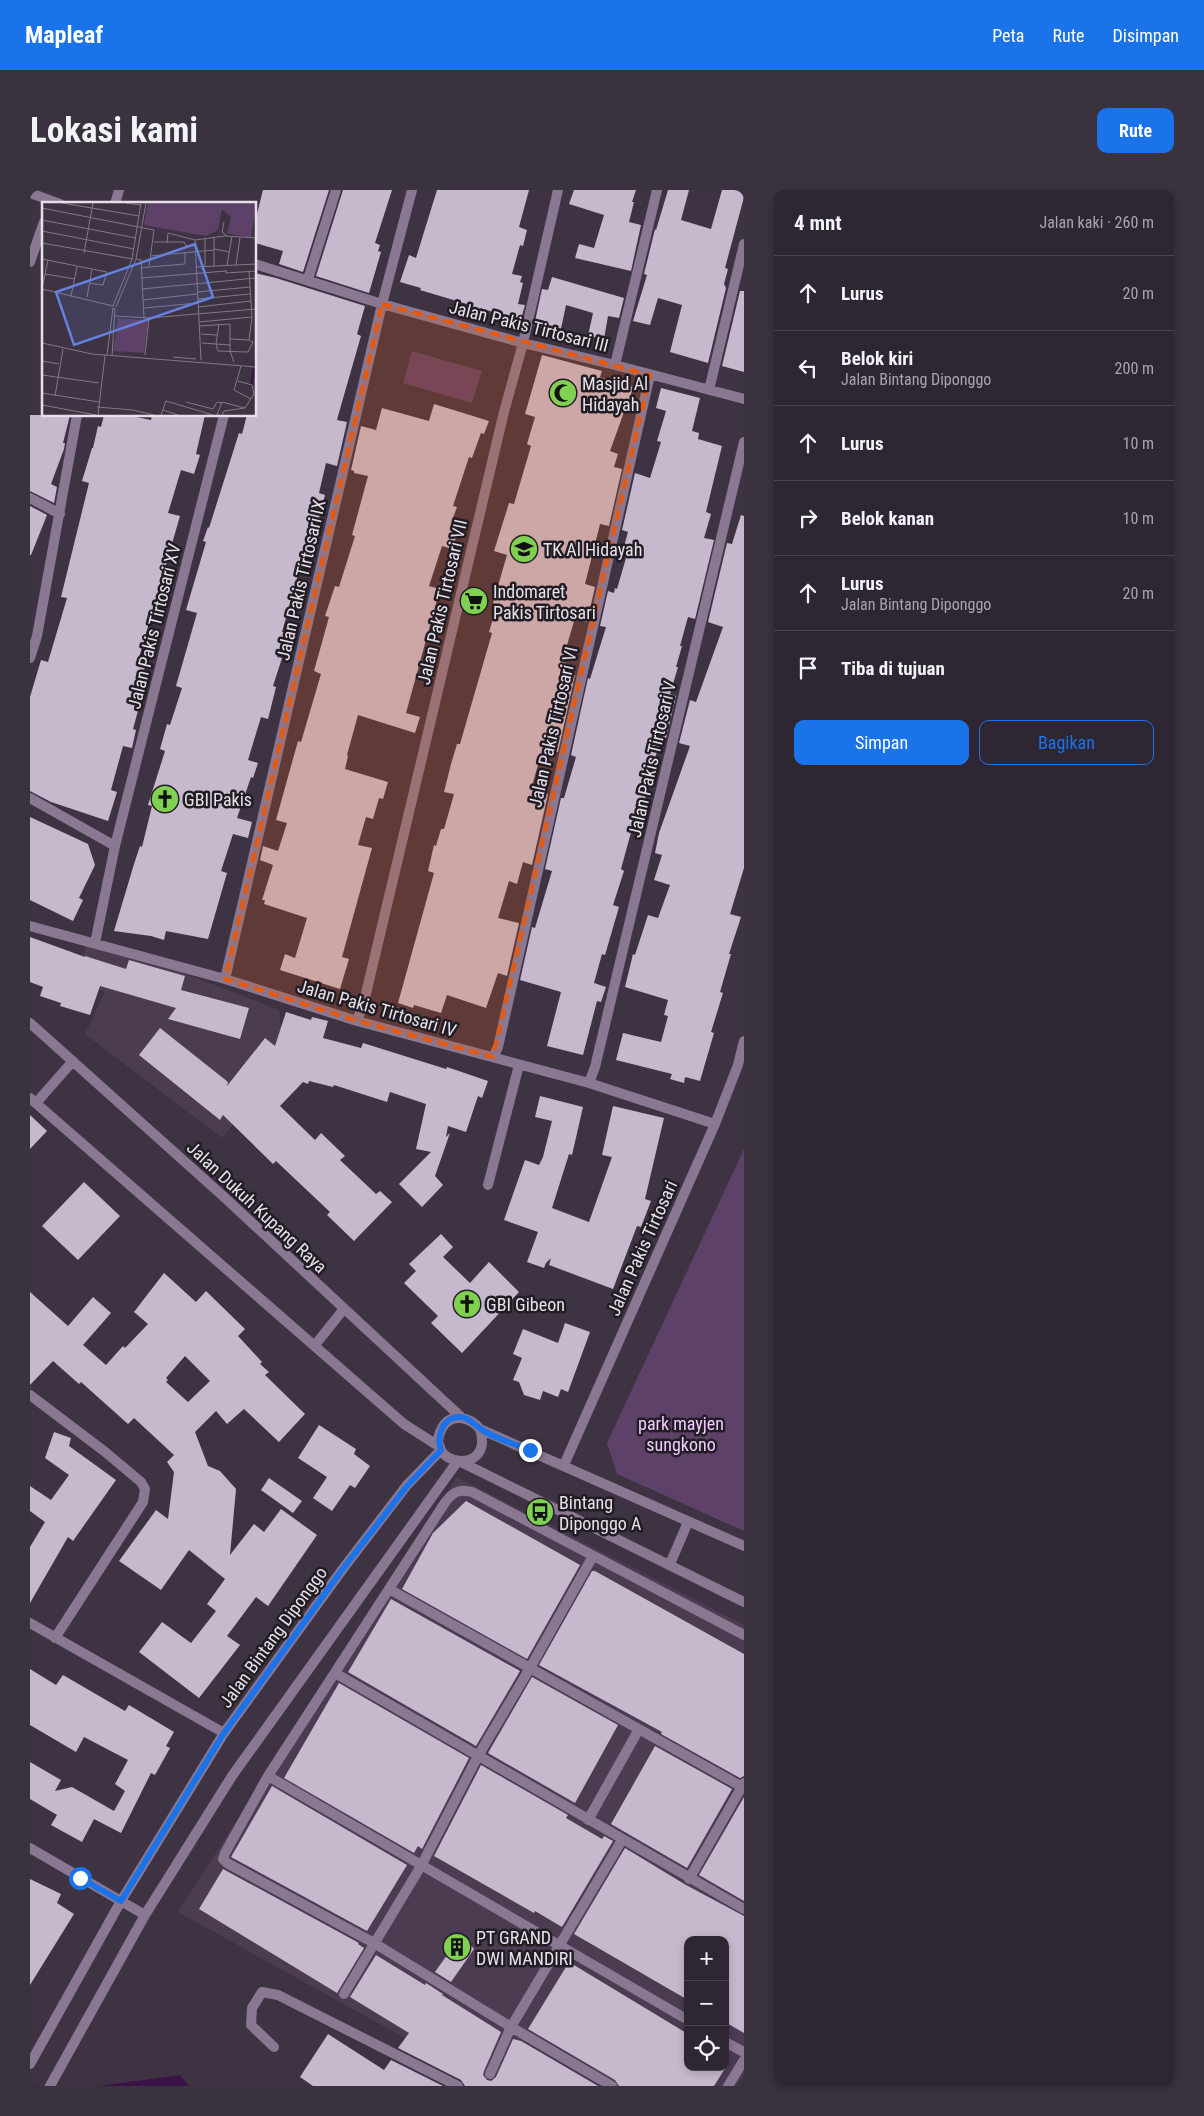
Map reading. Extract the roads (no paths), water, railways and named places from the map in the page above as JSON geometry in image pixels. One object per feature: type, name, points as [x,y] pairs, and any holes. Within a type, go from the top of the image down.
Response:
[{"type":"street","points":[[308,280],[336,190]]},
{"type":"street","name":"Jalan Pakis Tirtosari IX","points":[[225,979],[382,304],[412,190]]},
{"type":"street","name":"Jalan Pakis Tirtosari VII","points":[[357,1021],[366,992],[502,422],[523,343],[558,190]]},
{"type":"street","points":[[615,365],[658,190]]},
{"type":"street","points":[[30,194],[51,202]]},
{"type":"street","points":[[30,262],[42,228]]},
{"type":"street","points":[[709,390],[744,244]]},
{"type":"street","name":"Jalan Pakis Tirtosari III","points":[[256,264],[382,304],[523,343],[744,399]]},
{"type":"street","name":"Jalan Pakis Tirtosari VI","points":[[493,1058],[498,1047],[650,374]]},
{"type":"street","points":[[30,658],[33,634],[60,514],[77,416]]},
{"type":"street","name":"Jalan Pakis Tirtosari XV","points":[[95,944],[115,846],[224,416]]},
{"type":"street","name":"Jalan Pakis Tirtosari V","points":[[588,1083],[598,1057],[744,442]]},
{"type":"street","points":[[30,498],[60,514]]},
{"type":"street","points":[[30,798],[115,846]]},
{"type":"street","name":"Jalan Pakis Tirtosari IV","points":[[30,926],[225,979],[357,1021],[588,1083],[715,1124]]},
{"type":"street","name":"Jalan Dukuh Kupang Raya","points":[[30,1024],[73,1060],[223,1196],[343,1310],[460,1417]]},
{"type":"street","name":"Jalan Pakis Tirtosari","points":[[564,1465],[741,1066],[744,1041]]},
{"type":"street","points":[[73,1060],[33,1100],[315,1344],[404,1424],[440,1448],[448,1458],[670,1564],[744,1602]]},
{"type":"street","points":[[488,1185],[519,1065]]},
{"type":"street","points":[[315,1344],[343,1310]]},
{"type":"street","points":[[30,1395],[104,1451],[141,1482],[145,1488],[143,1502],[55,1638]]},
{"type":"street","points":[[440,1448],[439,1440],[442,1426],[460,1417],[471,1421],[480,1429],[744,1546]]},
{"type":"street","points":[[50,2086],[145,1915],[232,1776],[459,1462],[474,1457],[480,1452],[483,1437],[480,1429]]},
{"type":"street","name":"Jalan Bintang Diponggo","points":[[30,2064],[121,1901],[224,1733],[401,1493],[440,1448]]},
{"type":"street","points":[[612,2086],[374,1943],[227,1863],[224,1859],[268,1776],[444,1504],[452,1494],[462,1489],[472,1492],[744,1635]]},
{"type":"street","points":[[670,1564],[688,1522]]},
{"type":"street","points":[[344,1994],[421,1866],[478,1756],[530,1668],[592,1556]]},
{"type":"street","points":[[389,1589],[743,1786],[689,1879]]},
{"type":"street","points":[[30,1623],[224,1733]]},
{"type":"street","points":[[335,1673],[689,1879],[744,1909]]},
{"type":"street","points":[[588,1820],[639,1729]]},
{"type":"street","points":[[268,1776],[684,2018]]},
{"type":"street","points":[[490,2074],[511,2027],[622,1840]]},
{"type":"street","points":[[30,1848],[145,1915]]},
{"type":"street","points":[[274,2047],[251,2025],[252,2008],[262,1992],[278,1995],[458,2086]]},
{"type":"street","points":[[729,2044],[744,2052]]},
{"type":"street","points":[[728,2086],[744,2060]]},
{"type":"place","name":"Masjid Al Hidayah","points":[[563,393]]},
{"type":"place","name":"TK Al Hidayah","points":[[524,549]]},
{"type":"place","name":"Indomaret Pakis Tirtosari","points":[[474,601]]},
{"type":"place","name":"GBI Pakis","points":[[165,799]]},
{"type":"place","name":"GBI Gibeon","points":[[467,1304]]},
{"type":"place","name":"Bintang Diponggo A","points":[[540,1512]]},
{"type":"place","name":"PT GRAND DWI MANDIRI","points":[[457,1947]]},
{"type":"park label","name":"park mayjen sungkono","points":[[681,1433]]}]
